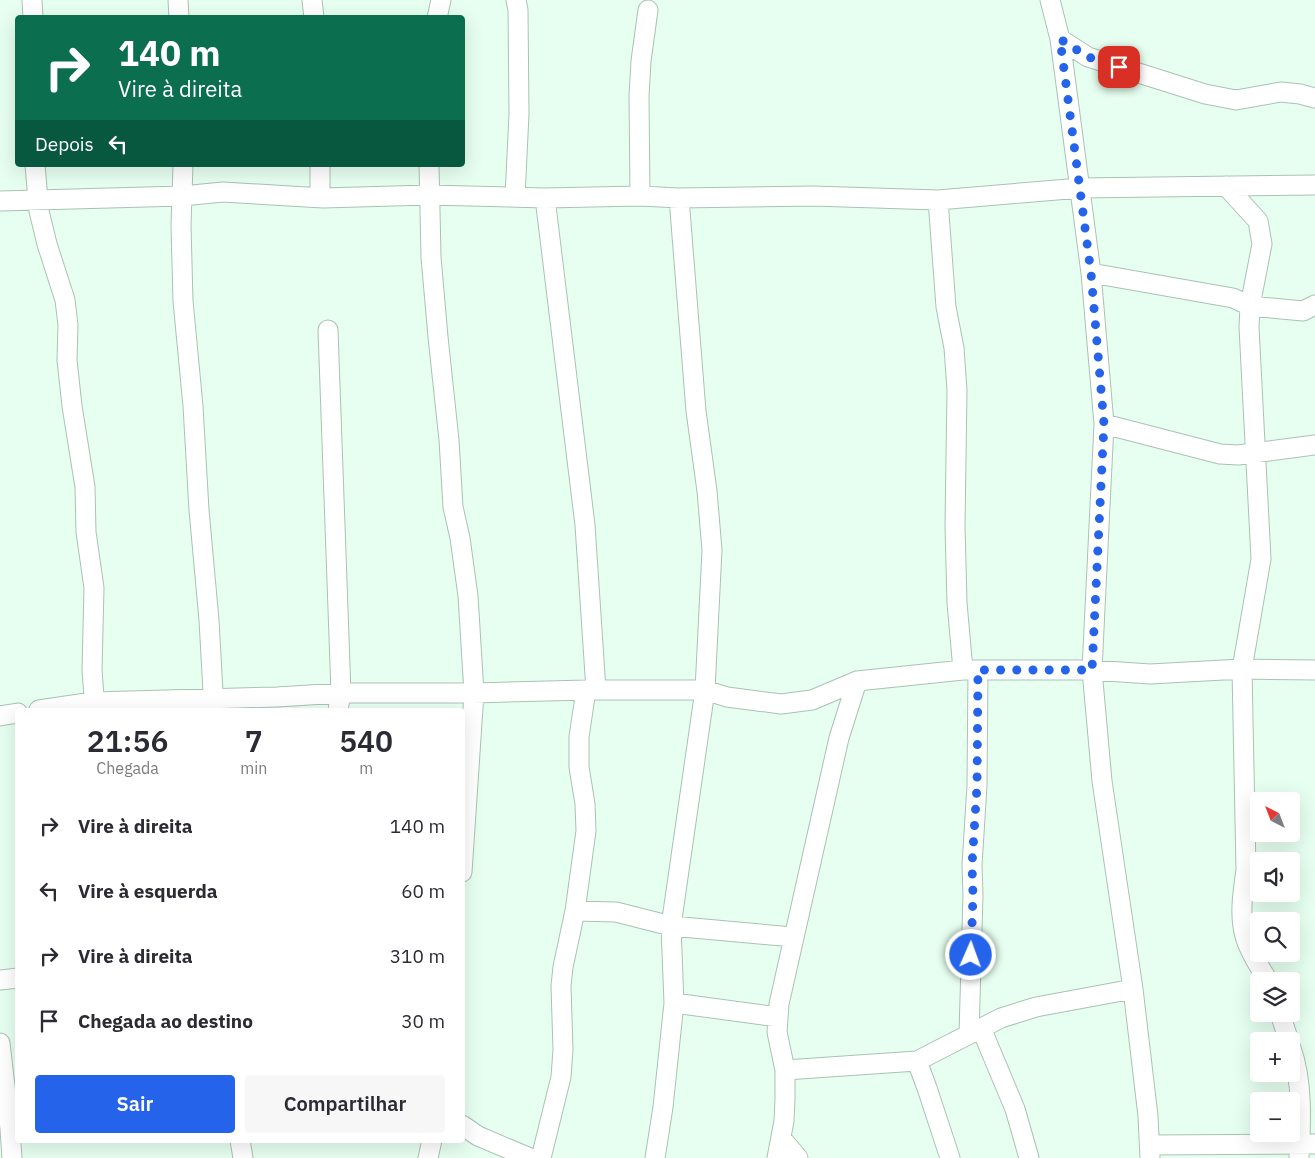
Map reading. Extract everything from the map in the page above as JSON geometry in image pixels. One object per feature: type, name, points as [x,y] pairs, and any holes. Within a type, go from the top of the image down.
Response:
[{"type":"street","points":[[32,0],[33,15]]},
{"type":"street","points":[[178,0],[179,15]]},
{"type":"street","points":[[312,0],[314,15]]},
{"type":"street","points":[[438,15],[441,0]]},
{"type":"street","points":[[515,197],[519,114],[518,10],[516,0]]},
{"type":"street","points":[[1050,0],[1060,39],[1091,273],[1104,424],[1092,670],[1102,780],[1133,989],[1150,1151],[1304,1149],[1299,1082]]},
{"type":"street","points":[[640,196],[639,96],[641,61],[648,10]]},
{"type":"street","points":[[1060,39],[1088,57],[1205,94],[1236,100],[1281,92],[1315,98]]},
{"type":"street","points":[[35,167],[39,211],[47,244],[65,300],[68,325],[67,360],[72,406],[85,487],[86,532],[94,588],[92,670],[94,706]]},
{"type":"street","points":[[184,167],[181,225],[183,300],[209,620],[213,704]]},
{"type":"street","points":[[320,167],[320,197]]},
{"type":"street","points":[[428,167],[431,257],[449,440],[453,507],[460,538],[468,596],[474,693],[465,827]]},
{"type":"street","points":[[0,201],[182,196],[223,192],[374,198],[429,195],[545,198],[813,196],[938,200],[1080,188],[1315,185]]},
{"type":"street","points":[[1226,186],[1258,220],[1262,244],[1250,306],[1249,327],[1261,559],[1242,670],[1246,870],[1242,894],[1245,936],[1253,956],[1263,972]]},
{"type":"street","points":[[541,1158],[561,1077],[563,1050],[561,986],[563,967],[575,911],[586,831],[585,804],[579,767],[579,737],[591,690],[585,525],[545,198]]},
{"type":"street","points":[[655,1158],[663,1107],[674,1003],[671,926],[704,690],[712,550],[707,491],[696,411],[679,198]]},
{"type":"street","points":[[938,200],[946,307],[954,348],[957,390],[957,603],[971,670],[977,786],[972,865],[975,1031],[1015,1109],[1029,1158]]},
{"type":"street","points":[[1091,273],[1233,298],[1250,306],[1303,311],[1315,305]]},
{"type":"street","points":[[328,330],[339,702]]},
{"type":"street","points":[[1104,424],[1220,454],[1238,455],[1315,445]]},
{"type":"street","points":[[66,708],[213,704],[277,697],[339,702],[474,693],[591,690],[704,690],[727,698],[780,704],[812,700],[857,681],[971,670],[1092,670],[1150,674],[1242,670],[1315,670]]},
{"type":"street","points":[[777,1158],[785,1099],[785,1070],[778,1032],[779,1004],[839,738],[857,681]]},
{"type":"street","points":[[0,716],[15,714]]},
{"type":"street","points":[[575,911],[616,912],[671,926],[793,937]]},
{"type":"street","points":[[0,980],[15,978]]},
{"type":"street","points":[[785,1070],[916,1061],[1001,1018],[1036,1007],[1133,989]]},
{"type":"street","points":[[674,1003],[778,1017]]},
{"type":"street","points":[[0,1043],[14,1128],[12,1158]]},
{"type":"street","points":[[916,1061],[950,1158]]},
{"type":"street","points":[[465,1127],[478,1136],[530,1158]]},
{"type":"street","points":[[781,1138],[798,1158]]},
{"type":"street","points":[[240,1143],[243,1158]]},
{"type":"street","points":[[428,1158],[431,1143]]},
{"type":"route","points":[[971,955],[973,836],[977,786],[978,670],[1092,670],[1104,424],[1091,273],[1060,39],[1088,57],[1119,67]]}]
